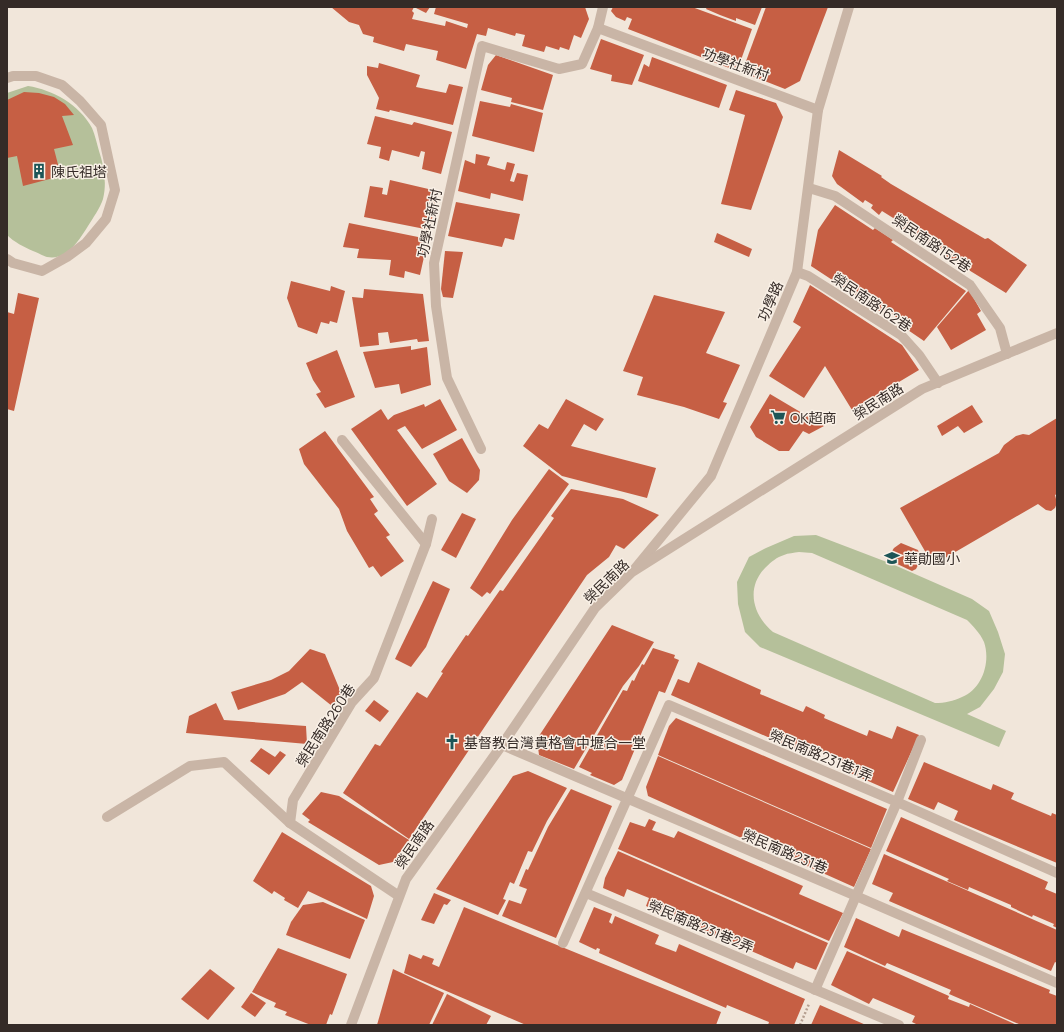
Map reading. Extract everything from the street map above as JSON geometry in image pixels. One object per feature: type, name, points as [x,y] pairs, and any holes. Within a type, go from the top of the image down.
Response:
[{"type":"street","points":[[598,28],[603,7]]},
{"type":"street","name":"功學路","points":[[632,572],[711,476],[797,272],[818,110],[849,7]]},
{"type":"street","name":"功學社新村","points":[[481,449],[446,378],[436,306],[434,263],[482,46],[559,69],[582,64],[598,28],[818,110]]},
{"type":"street","points":[[7,78],[13,76],[36,76],[62,85],[80,101],[101,125],[115,190],[106,219],[86,243],[67,258],[42,271],[14,263],[7,259]]},
{"type":"street","name":"榮民南路152巷","points":[[809,188],[835,196],[970,285],[1000,328],[1007,354]]},
{"type":"street","name":"榮民南路162巷","points":[[797,272],[808,276],[901,335],[919,355],[938,383]]},
{"type":"street","name":"榮民南路","points":[[350,1025],[406,879],[502,745],[595,608],[632,572],[922,389],[1057,333]]},
{"type":"street","points":[[342,440],[426,544]]},
{"type":"street","name":"榮民南路260巷","points":[[290,823],[293,800],[352,702],[374,678],[426,544],[432,519]]},
{"type":"street","name":"榮民南路231巷1弄","points":[[627,799],[669,705],[897,802],[1057,873]]},
{"type":"street","points":[[815,990],[897,802],[921,740]]},
{"type":"street","name":"榮民南路231巷","points":[[502,745],[1057,983]]},
{"type":"street","points":[[107,816],[190,766],[224,762],[290,823],[399,896]]},
{"type":"street","points":[[563,943],[627,799]]},
{"type":"street","name":"榮民南路231巷2弄","points":[[586,892],[899,1025]]},
{"type":"path","points":[[800,1025],[815,990]]},
{"type":"green space","points":[[28,86],[56,95],[73,105],[87,119],[92,128],[104,169],[105,181],[103,199],[81,237],[72,248],[61,256],[47,257],[16,242],[7,235],[7,93]]},
{"type":"green space","points":[[816,535],[892,564],[972,599],[989,611],[1005,654],[1003,672],[994,689],[980,707],[967,714],[1006,731],[999,747],[760,647],[745,632],[738,604],[737,582],[749,557],[794,536]],"holes":[[[799,552],[812,553],[967,620],[974,627],[984,642],[986,650],[983,674],[975,688],[969,693],[952,701],[935,703],[773,632],[766,625],[756,610],[754,592],[755,584],[759,575],[770,563],[781,556]]]},
{"type":"building","points":[[331,7],[414,7],[412,11],[414,13],[412,19],[445,26],[446,21],[467,28],[468,24],[434,14],[436,7],[585,7],[589,19],[581,38],[574,35],[569,50],[560,47],[559,50],[546,46],[544,52],[522,46],[525,35],[516,33],[515,36],[488,28],[486,36],[477,34],[466,69],[436,60],[438,51],[406,44],[404,51],[373,42],[374,37],[363,34],[359,25],[349,22]]},
{"type":"building","points":[[414,7],[430,7],[426,13]]},
{"type":"building","points":[[613,7],[692,7],[752,29],[737,71],[628,29],[632,19],[627,17],[625,21],[616,17],[611,11]]},
{"type":"building","points":[[707,7],[762,7],[755,25],[736,18],[736,21],[720,15],[706,9]]},
{"type":"building","points":[[766,7],[828,7],[800,81],[785,89],[742,72]]},
{"type":"building","points":[[601,39],[644,55],[632,85],[611,81],[612,75],[590,69]]},
{"type":"building","points":[[496,55],[553,75],[543,110],[511,102],[512,98],[481,90],[488,65]]},
{"type":"building","points":[[652,57],[727,85],[719,108],[638,81],[644,64],[649,67]]},
{"type":"building","points":[[379,63],[420,75],[416,87],[446,93],[449,84],[463,87],[453,125],[390,110],[389,112],[376,109],[379,98],[367,75],[367,66],[378,68]]},
{"type":"building","points":[[736,90],[776,103],[783,117],[751,210],[721,204],[745,115],[729,110]]},
{"type":"building","points":[[24,92],[39,93],[54,97],[65,104],[74,115],[62,116],[73,145],[54,149],[61,176],[23,186],[17,156],[7,158],[7,100]]},
{"type":"building","points":[[480,101],[510,107],[511,104],[543,113],[534,152],[472,136]]},
{"type":"building","points":[[375,116],[412,125],[414,122],[452,132],[441,174],[422,169],[425,152],[421,151],[419,157],[392,150],[389,161],[379,158],[381,147],[367,144]]},
{"type":"building","points":[[839,150],[882,176],[881,177],[891,184],[985,239],[988,238],[1027,265],[1006,293],[946,256],[948,253],[931,243],[928,246],[895,224],[898,221],[882,211],[879,215],[871,208],[873,205],[865,200],[863,203],[837,184],[832,176]]},
{"type":"building","points":[[476,154],[490,157],[487,165],[505,170],[507,162],[515,164],[510,181],[514,182],[517,173],[528,175],[523,201],[491,193],[490,199],[458,191],[465,160],[475,164]]},
{"type":"building","points":[[390,180],[437,191],[430,230],[364,217],[370,186],[383,188],[382,194],[387,195]]},
{"type":"building","points":[[456,202],[520,214],[514,240],[505,238],[502,247],[448,236]]},
{"type":"building","points":[[835,205],[873,230],[875,228],[893,240],[891,242],[966,291],[924,341],[902,326],[905,323],[887,311],[884,314],[811,266],[818,230]]},
{"type":"building","points":[[349,223],[428,239],[420,275],[405,271],[404,278],[389,275],[391,260],[357,258],[359,249],[343,247]]},
{"type":"building","points":[[717,233],[752,249],[749,257],[714,242]]},
{"type":"building","points":[[445,251],[463,252],[453,298],[443,297],[441,289]]},
{"type":"building","points":[[291,281],[330,291],[331,286],[345,291],[337,323],[330,321],[329,324],[321,322],[317,334],[298,327],[287,298]]},
{"type":"building","points":[[810,285],[902,345],[919,370],[852,410],[825,366],[804,398],[769,376],[801,327],[793,322]]},
{"type":"building","points":[[364,289],[423,294],[429,341],[418,342],[417,339],[390,343],[388,332],[378,333],[379,345],[360,347],[352,297],[363,298]]},
{"type":"building","points":[[969,290],[981,311],[977,314],[986,330],[951,350],[937,327]]},
{"type":"building","points":[[18,293],[39,298],[14,411],[7,409],[7,312],[14,314]]},
{"type":"building","points":[[654,295],[725,312],[706,353],[740,365],[723,402],[727,403],[719,419],[684,407],[637,395],[643,377],[623,371]]},
{"type":"building","points":[[411,346],[411,350],[427,347],[431,385],[401,394],[399,384],[375,388],[363,352]]},
{"type":"building","points":[[337,350],[355,397],[325,408],[316,394],[321,392],[313,380],[306,363]]},
{"type":"building","points":[[770,394],[824,426],[809,434],[803,431],[789,451],[779,451],[756,437],[750,427]]},
{"type":"building","points":[[440,399],[457,430],[422,449],[405,426],[397,430],[437,484],[407,506],[351,429],[381,409],[388,420],[394,415],[424,404],[425,407]]},
{"type":"building","points":[[566,399],[604,419],[596,431],[584,424],[571,446],[656,468],[647,498],[562,476],[523,446],[539,424],[548,429]]},
{"type":"building","points":[[972,405],[983,422],[964,433],[958,426],[942,436],[937,426]]},
{"type":"building","points":[[1057,418],[1057,494],[1055,495],[1057,503],[1055,508],[1051,511],[1046,510],[1038,504],[933,565],[900,508],[999,453],[1004,445],[1016,436],[1023,434],[1029,435]]},
{"type":"building","points":[[325,431],[374,497],[370,499],[378,511],[374,514],[390,535],[386,537],[404,561],[381,577],[373,566],[369,568],[347,531],[339,509],[304,464],[299,449]]},
{"type":"building","points":[[462,438],[480,470],[479,480],[467,493],[449,481],[433,454]]},
{"type":"building","points":[[549,469],[569,484],[490,594],[487,592],[482,597],[470,588],[512,520]]},
{"type":"building","points":[[571,489],[623,499],[659,515],[624,549],[616,545],[609,557],[587,575],[409,839],[343,793],[375,744],[380,746],[417,692],[427,698],[443,673],[441,672],[466,635],[468,636],[500,590],[503,591],[554,518],[551,516]]},
{"type":"building","points":[[462,513],[476,519],[456,558],[441,550]]},
{"type":"building","points":[[901,543],[918,550],[921,559],[916,569],[912,571],[893,562],[888,557],[894,548]]},
{"type":"building","points":[[433,581],[450,589],[426,647],[411,667],[395,659]]},
{"type":"building","points":[[612,625],[654,642],[639,666],[623,686],[574,769],[539,755],[537,739]]},
{"type":"building","points":[[653,648],[675,655],[674,658],[679,660],[665,693],[659,691],[622,780],[614,785],[590,775],[592,773],[579,767],[623,690],[627,691],[632,680],[634,681],[642,664],[644,665]]},
{"type":"building","points":[[310,649],[325,654],[342,695],[332,706],[302,682],[285,694],[238,710],[231,692],[271,680],[289,671]]},
{"type":"building","points":[[698,662],[761,690],[760,694],[803,712],[806,706],[825,715],[824,718],[867,736],[869,730],[892,739],[897,726],[919,735],[893,792],[850,773],[854,766],[812,747],[809,755],[671,695],[678,679],[689,683]]},
{"type":"building","points":[[374,700],[389,711],[380,722],[365,711]]},
{"type":"building","points":[[216,703],[224,720],[306,726],[307,744],[186,733],[189,716]]},
{"type":"building","points":[[676,718],[887,809],[871,848],[658,755],[669,726]]},
{"type":"building","points":[[261,748],[275,757],[280,751],[286,755],[269,775],[250,761]]},
{"type":"building","points":[[658,756],[871,849],[854,887],[769,849],[774,839],[752,830],[748,841],[648,796],[646,787]]},
{"type":"building","points":[[924,762],[991,790],[993,784],[1014,793],[1011,799],[1051,816],[1052,813],[1057,815],[1057,863],[954,820],[958,811],[938,802],[934,810],[908,799]]},
{"type":"building","points":[[528,771],[567,788],[547,821],[532,852],[528,851],[514,884],[510,882],[503,899],[506,900],[498,915],[436,889],[513,776]]},
{"type":"building","points":[[571,789],[612,806],[556,938],[502,916],[509,900],[521,904],[527,889],[519,886],[526,869],[528,870],[548,827]]},
{"type":"building","points":[[321,792],[339,796],[409,840],[393,862],[379,865],[308,822],[310,820],[302,814]]},
{"type":"building","points":[[901,817],[1048,882],[1045,889],[1057,894],[1057,928],[1053,926],[1054,924],[1033,915],[1032,917],[1011,907],[1011,905],[969,887],[968,890],[947,881],[949,879],[886,851]]},
{"type":"building","points":[[649,819],[656,822],[652,830],[674,838],[678,831],[803,886],[799,894],[843,913],[829,941],[618,849],[630,822],[645,827]]},
{"type":"building","points":[[282,832],[371,886],[374,896],[367,919],[308,891],[298,908],[284,900],[285,898],[274,891],[272,894],[253,881]]},
{"type":"building","points":[[618,851],[828,943],[816,970],[796,962],[793,969],[646,906],[649,898],[627,889],[624,897],[603,888],[605,878]]},
{"type":"building","points":[[884,854],[1057,930],[1057,963],[1055,962],[1051,971],[889,901],[893,893],[872,884]]},
{"type":"building","points":[[434,893],[451,900],[447,905],[444,904],[434,924],[421,920]]},
{"type":"building","points":[[323,902],[365,920],[350,959],[286,935],[291,922],[303,905]]},
{"type":"building","points":[[464,907],[721,1012],[716,1025],[526,1025],[404,973],[409,954],[421,959],[423,955],[434,959],[432,964],[439,967]]},
{"type":"building","points":[[594,907],[612,914],[609,922],[612,924],[615,916],[659,935],[655,944],[676,952],[679,944],[805,999],[794,1025],[768,1025],[769,1022],[727,1005],[726,1008],[599,953],[600,949],[597,948],[596,950],[579,942]]},
{"type":"building","points":[[856,918],[899,937],[902,929],[1050,990],[1049,993],[1057,996],[1057,1025],[1021,1025],[949,994],[951,990],[887,963],[885,966],[844,947]]},
{"type":"building","points":[[278,948],[347,974],[332,1015],[330,1014],[326,1025],[311,1025],[285,1015],[287,1012],[274,1007],[276,1003],[252,992]]},
{"type":"building","points":[[847,951],[949,996],[948,999],[969,1007],[970,1004],[1017,1025],[918,1025],[912,1022],[915,1016],[873,998],[869,1004],[831,985]]},
{"type":"building","points":[[210,969],[235,988],[208,1020],[181,999]]},
{"type":"building","points":[[393,969],[444,993],[429,1025],[377,1025]]},
{"type":"building","points":[[251,993],[266,1003],[255,1017],[241,1007]]},
{"type":"building","points":[[447,994],[491,1016],[486,1025],[432,1025]]},
{"type":"building","points":[[820,1005],[866,1025],[811,1025]]},
{"type":"place","name":"陳氏祖塔","points":[[39,171]]},
{"type":"place","name":"OK超商","points":[[778,417]]},
{"type":"place","name":"華勛國小","points":[[892,558]]},
{"type":"place","name":"基督教台灣貴格會中壢合一堂","points":[[452,742]]}]
